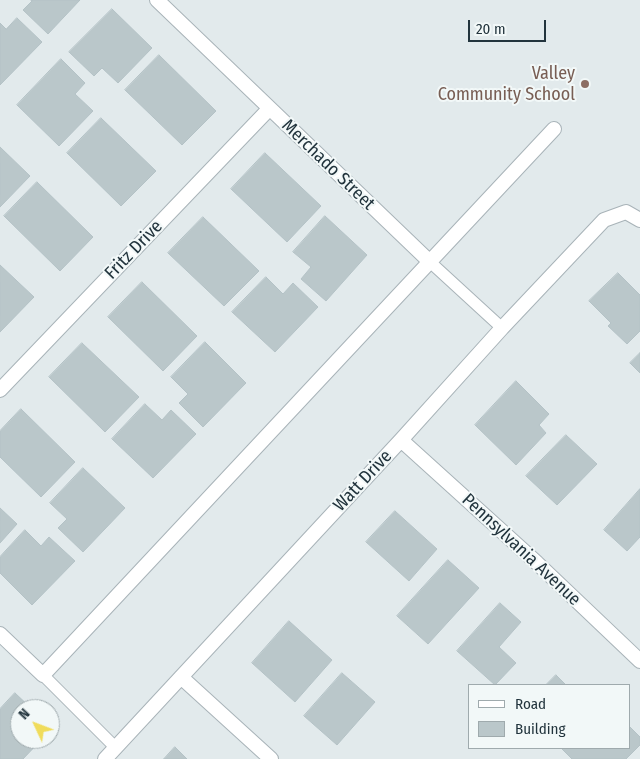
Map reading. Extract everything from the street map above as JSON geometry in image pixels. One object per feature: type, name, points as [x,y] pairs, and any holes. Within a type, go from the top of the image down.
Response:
[{"type":"street","name":"Merchado Street","points":[[156,0],[429,261]]},
{"type":"street","name":"Fritz Drive","points":[[0,390],[269,109]]},
{"type":"street","points":[[0,634],[43,675],[554,129]]},
{"type":"street","name":"Watt Drive","points":[[105,759],[604,220],[626,212],[640,220]]},
{"type":"street","name":"Pennsylvania Avenue","points":[[401,440],[537,563],[640,661]]},
{"type":"street","points":[[181,677],[271,759]]},
{"type":"lane","name":"Merchado Street","points":[[429,261],[502,328]]},
{"type":"lane","points":[[43,675],[115,748]]},
{"type":"building","points":[[31,0],[80,0],[48,34],[23,10]]},
{"type":"building","points":[[112,9],[152,48],[118,83],[102,68],[94,76],[69,52]]},
{"type":"building","points":[[17,18],[42,42],[0,85],[0,23],[6,29]]},
{"type":"building","points":[[159,55],[216,111],[182,145],[125,90]]},
{"type":"building","points":[[61,59],[85,83],[75,94],[93,111],[59,146],[17,105]]},
{"type":"building","points":[[101,118],[156,171],[121,206],[67,153]]},
{"type":"building","points":[[0,147],[30,176],[0,207]]},
{"type":"building","points":[[265,153],[321,206],[287,242],[231,189]]},
{"type":"building","points":[[37,182],[93,237],[60,271],[4,216]]},
{"type":"building","points":[[325,216],[367,255],[326,301],[301,279],[311,267],[293,252]]},
{"type":"building","points":[[203,217],[259,271],[224,306],[168,253]]},
{"type":"building","points":[[0,265],[34,297],[0,332]]},
{"type":"building","points":[[618,273],[640,295],[640,331],[627,344],[608,326],[611,323],[589,301]]},
{"type":"building","points":[[266,277],[283,294],[293,283],[318,307],[275,352],[232,312]]},
{"type":"building","points":[[142,282],[197,336],[163,371],[108,317]]},
{"type":"building","points":[[205,342],[246,383],[203,427],[179,403],[188,394],[171,377]]},
{"type":"building","points":[[82,343],[139,397],[105,432],[49,377]]},
{"type":"building","points":[[640,353],[640,373],[630,363]]},
{"type":"building","points":[[516,381],[549,414],[539,425],[546,433],[516,465],[475,425]]},
{"type":"building","points":[[145,404],[162,420],[171,410],[196,434],[153,478],[112,439]]},
{"type":"building","points":[[21,409],[75,462],[41,497],[0,457],[0,431]]},
{"type":"building","points":[[566,435],[597,464],[557,505],[526,476]]},
{"type":"building","points":[[83,468],[125,508],[83,552],[58,528],[67,519],[50,503]]},
{"type":"building","points":[[640,489],[640,537],[627,551],[604,530]]},
{"type":"building","points":[[0,508],[17,524],[0,543]]},
{"type":"building","points":[[395,511],[437,549],[409,581],[366,542]]},
{"type":"building","points":[[25,530],[41,546],[49,537],[75,561],[32,605],[0,573],[0,557]]},
{"type":"building","points":[[448,560],[479,588],[428,644],[397,616]]},
{"type":"building","points":[[500,603],[521,622],[499,647],[516,663],[496,684],[457,651]]},
{"type":"building","points":[[289,621],[332,660],[295,702],[252,663]]},
{"type":"building","points":[[342,673],[375,702],[337,745],[304,716]]},
{"type":"building","points":[[556,675],[565,684],[547,684]]},
{"type":"building","points":[[15,693],[21,699],[10,699],[10,749],[32,749],[23,759],[0,759],[0,709]]},
{"type":"building","points":[[630,727],[640,737],[640,745],[626,759],[572,759],[562,749],[630,749]]},
{"type":"building","points":[[175,747],[187,759],[164,759]]},
{"type":"place","name":"Valley Community School","points":[[585,84]]}]
